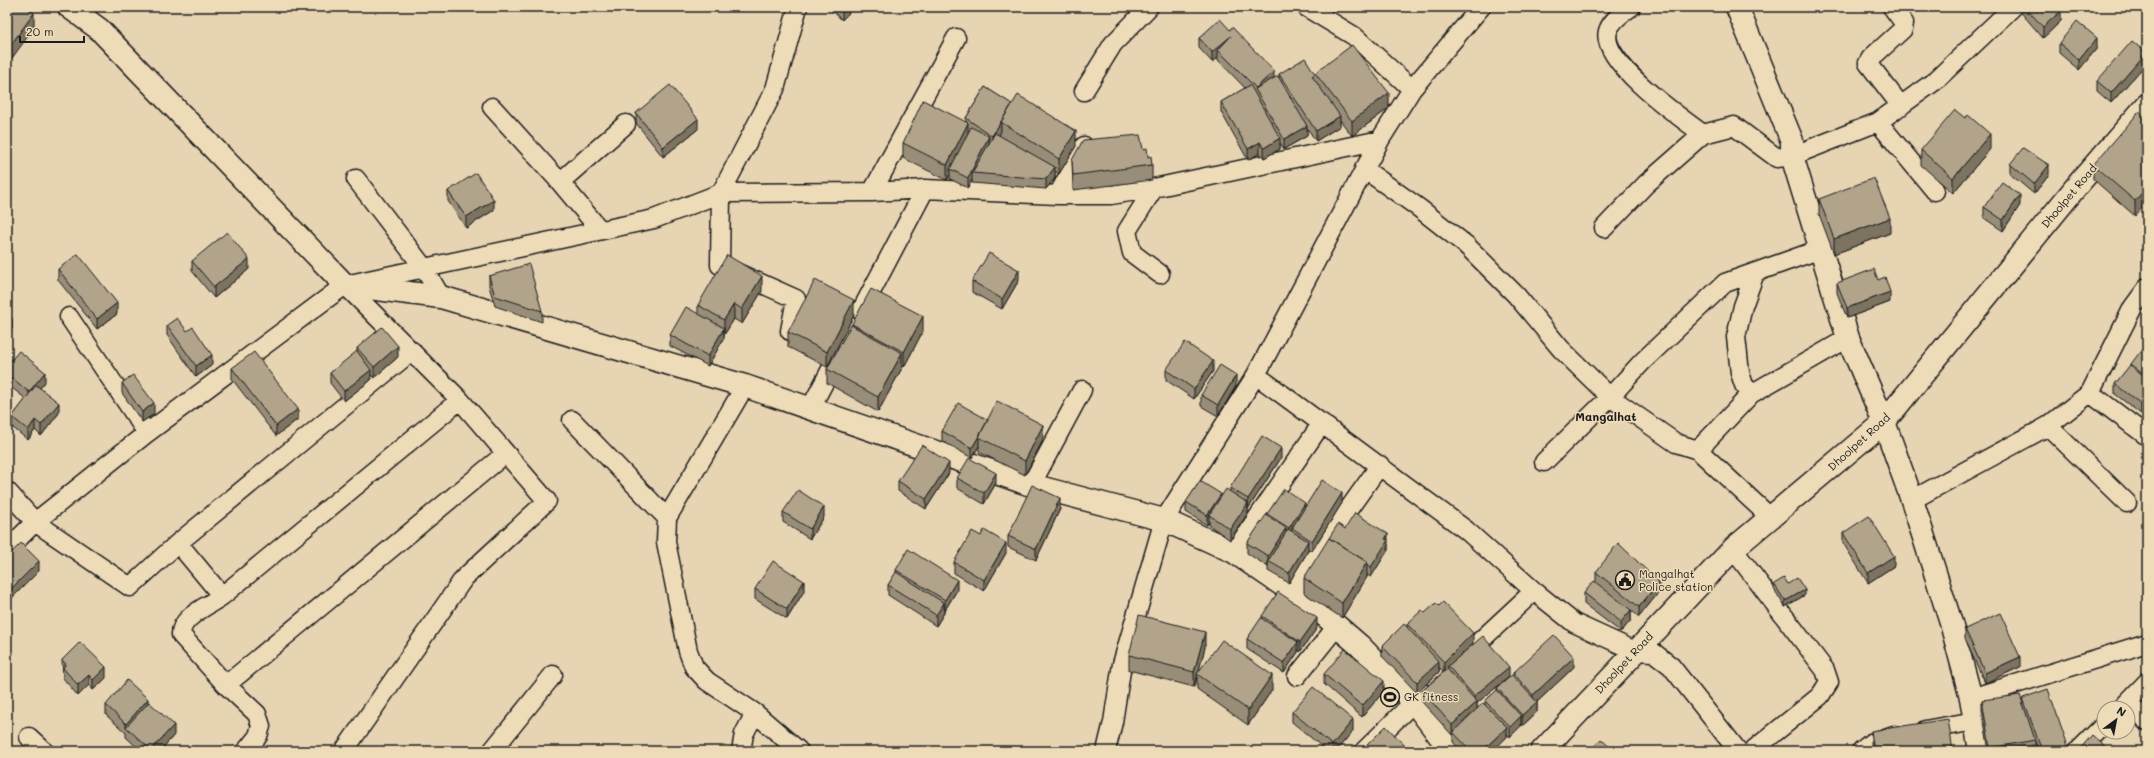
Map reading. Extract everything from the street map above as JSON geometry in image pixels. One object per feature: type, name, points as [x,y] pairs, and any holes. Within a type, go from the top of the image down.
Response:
[{"type":"street","points":[[69,7],[100,29],[345,284],[460,400],[547,501],[464,578],[344,751]]},
{"type":"street","points":[[790,332],[796,300],[720,264],[722,193],[775,88],[798,7]]},
{"type":"street","points":[[1084,91],[1113,44],[1149,7]]},
{"type":"street","points":[[1306,7],[1354,36],[1412,89]]},
{"type":"street","points":[[1106,751],[1114,722],[1122,664],[1164,520],[1256,375],[1380,140],[1412,89],[1481,7]]},
{"type":"street","points":[[1631,7],[1617,18],[1608,30],[1607,40],[1622,66],[1642,88],[1703,134]]},
{"type":"street","points":[[1737,7],[1792,141],[1792,156],[1848,338],[1884,422],[1912,500],[1951,623],[1971,698],[1980,751]]},
{"type":"street","points":[[1892,7],[1904,23],[1903,29],[1871,58],[1868,63],[1901,106]]},
{"type":"street","points":[[1604,228],[1646,184],[1703,134],[1734,126],[1777,158],[1792,156],[1878,122],[1935,81],[2013,7]]},
{"type":"street","points":[[872,192],[956,38]]},
{"type":"street","name":"Dhoolpet Road","points":[[1542,751],[1733,549],[1884,422],[2075,188],[2147,105]]},
{"type":"street","points":[[492,107],[560,182],[600,230]]},
{"type":"street","points":[[1878,122],[1935,191]]},
{"type":"street","points":[[560,182],[626,124]]},
{"type":"street","points":[[7,550],[35,522],[147,432],[345,284],[654,219],[722,193],[872,192],[925,189],[1058,195],[1111,195],[1154,188],[1380,140]]},
{"type":"street","points":[[1058,195],[1086,142]]},
{"type":"street","points":[[1364,169],[1419,208],[1466,245],[1516,295],[1561,350],[1610,397],[1676,443],[1698,450],[1771,518]]},
{"type":"street","points":[[356,179],[424,268],[441,297]]},
{"type":"street","points":[[1154,188],[1127,231],[1132,253],[1160,274]]},
{"type":"street","points":[[810,410],[925,189]]},
{"type":"street","points":[[1544,462],[1610,397],[1642,362],[1725,283],[1821,250]]},
{"type":"street","points":[[1751,394],[1744,385],[1740,373],[1736,337],[1743,306],[1756,273]]},
{"type":"street","points":[[345,284],[441,297],[745,386],[810,410],[1031,484],[1164,520],[1234,552],[1291,590],[1337,626],[1360,646],[1414,702],[1451,751]]},
{"type":"street","points":[[1912,500],[2048,426],[2090,392],[2133,307],[2147,288]]},
{"type":"street","points":[[69,317],[147,432]]},
{"type":"street","points":[[1698,450],[1751,394],[1848,338]]},
{"type":"street","points":[[7,491],[35,522],[130,587],[178,543],[412,351]]},
{"type":"street","points":[[1256,375],[1466,530],[1534,591],[1574,623],[1635,651],[1653,652],[1671,666],[1740,750],[1820,696],[1829,682],[1825,670],[1733,549]]},
{"type":"street","points":[[745,386],[667,518],[666,542],[688,651],[694,667],[707,681],[755,713],[799,751]]},
{"type":"street","points":[[1031,484],[1082,390]]},
{"type":"street","points":[[2090,392],[2147,436]]},
{"type":"street","points":[[246,751],[258,736],[261,726],[257,714],[226,685],[181,635],[180,628],[185,621],[222,596],[460,400]]},
{"type":"street","points":[[572,420],[667,518]]},
{"type":"street","points":[[1234,552],[1322,423]]},
{"type":"street","points":[[2048,426],[2127,503]]},
{"type":"street","points":[[226,685],[505,454]]},
{"type":"street","points":[[1291,590],[1380,466]]},
{"type":"street","points":[[178,543],[222,596]]},
{"type":"street","points":[[1454,665],[1534,591]]},
{"type":"street","points":[[1297,676],[1337,626]]},
{"type":"street","points":[[1971,698],[2147,643]]},
{"type":"street","points":[[492,751],[553,676]]},
{"type":"street","points":[[1364,751],[1437,681]]},
{"type":"street","points":[[2130,700],[2147,682]]},
{"type":"street","points":[[741,751],[744,734],[755,713]]},
{"type":"street","points":[[2136,713],[2147,721]]},
{"type":"street","points":[[1861,751],[1870,743],[1890,736],[1975,721]]},
{"type":"street","points":[[2078,751],[2096,733]]},
{"type":"street","points":[[29,737],[44,751]]},
{"type":"building","points":[[7,7],[25,7],[34,13],[7,50]]},
{"type":"building","points":[[2025,7],[2058,7],[2061,11],[2043,27]]},
{"type":"building","points":[[1220,19],[1230,30],[1232,27],[1274,71],[1256,88],[1218,50],[1231,36],[1212,52],[1199,38]]},
{"type":"building","points":[[2077,21],[2097,38],[2079,60],[2059,43]]},
{"type":"building","points":[[2132,41],[2146,53],[2111,93],[2097,81]]},
{"type":"building","points":[[1352,45],[1389,93],[1352,121],[1315,73]]},
{"type":"building","points":[[1305,58],[1315,74],[1312,76],[1340,116],[1316,131],[1279,74]]},
{"type":"building","points":[[1278,76],[1307,126],[1284,139],[1255,89]]},
{"type":"building","points":[[670,85],[698,119],[663,147],[636,113]]},
{"type":"building","points":[[1250,85],[1280,138],[1264,148],[1260,142],[1248,149],[1221,102]]},
{"type":"building","points":[[985,87],[1012,104],[992,136],[966,118]]},
{"type":"building","points":[[1018,95],[1076,131],[1059,159],[1001,122]]},
{"type":"building","points":[[923,100],[968,123],[947,165],[903,143]]},
{"type":"building","points":[[1955,110],[1965,118],[1968,115],[1990,134],[1953,178],[1921,150]]},
{"type":"building","points":[[2139,112],[2147,119],[2147,187],[2135,201],[2093,165]]},
{"type":"building","points":[[971,127],[989,136],[968,178],[950,169]]},
{"type":"building","points":[[995,133],[1055,167],[1046,179],[972,173]]},
{"type":"building","points":[[1140,135],[1143,149],[1147,148],[1148,157],[1151,156],[1152,165],[1073,175],[1072,160],[1083,140]]},
{"type":"building","points":[[2023,148],[2049,165],[2034,184],[2010,164]]},
{"type":"building","points":[[476,173],[494,200],[466,217],[448,191]]},
{"type":"building","points":[[1874,178],[1890,218],[1834,239],[1819,199]]},
{"type":"building","points":[[2002,182],[2020,195],[2003,220],[1984,207]]},
{"type":"building","points":[[227,232],[249,259],[214,287],[192,261]]},
{"type":"building","points":[[989,253],[1019,270],[1002,299],[972,281]]},
{"type":"building","points":[[78,254],[117,303],[97,319],[58,269]]},
{"type":"building","points":[[727,255],[762,276],[742,309],[734,304],[724,320],[698,305]]},
{"type":"building","points":[[529,264],[542,311],[495,296],[489,276]]},
{"type":"building","points":[[1874,269],[1878,280],[1885,277],[1890,292],[1847,308],[1837,283]]},
{"type":"building","points":[[815,280],[854,300],[827,352],[788,332]]},
{"type":"building","points":[[871,289],[923,316],[904,352],[852,324]]},
{"type":"building","points":[[686,307],[724,328],[708,356],[670,335]]},
{"type":"building","points":[[7,312],[12,319],[7,322]]},
{"type":"building","points":[[177,318],[187,331],[193,327],[212,355],[196,366],[167,325]]},
{"type":"building","points":[[851,325],[902,353],[878,397],[827,369]]},
{"type":"building","points":[[382,327],[398,346],[374,367],[357,348]]},
{"type":"building","points":[[1185,342],[1213,361],[1194,389],[1166,370]]},
{"type":"building","points":[[2143,348],[2147,350],[2147,376],[2131,364]]},
{"type":"building","points":[[19,351],[45,372],[29,392],[7,374],[7,365]]},
{"type":"building","points":[[357,351],[371,370],[344,391],[330,373]]},
{"type":"building","points":[[254,352],[298,409],[276,426],[232,368]]},
{"type":"building","points":[[1220,365],[1236,375],[1218,405],[1201,395]]},
{"type":"building","points":[[2130,365],[2147,378],[2147,396],[2141,404],[2115,384]]},
{"type":"building","points":[[133,375],[154,403],[142,412],[122,383]]},
{"type":"building","points":[[36,385],[59,403],[41,425],[35,420],[28,430],[12,417]]},
{"type":"building","points":[[997,401],[1043,425],[1025,461],[979,437]]},
{"type":"building","points":[[958,403],[988,420],[972,448],[942,431]]},
{"type":"building","points":[[1262,436],[1281,448],[1248,499],[1230,488]]},
{"type":"building","points":[[922,445],[949,463],[926,499],[898,481]]},
{"type":"building","points":[[969,458],[996,473],[984,493],[957,478]]},
{"type":"building","points":[[1322,480],[1342,493],[1312,541],[1292,528]]},
{"type":"building","points":[[1200,481],[1221,494],[1207,515],[1186,502]]},
{"type":"building","points":[[1032,485],[1060,498],[1036,549],[1008,536]]},
{"type":"building","points":[[1226,489],[1248,503],[1230,529],[1209,515]]},
{"type":"building","points":[[1284,489],[1305,503],[1289,528],[1267,514]]},
{"type":"building","points":[[798,490],[824,507],[810,529],[783,512]]},
{"type":"building","points":[[1355,513],[1388,534],[1385,539],[1388,540],[1371,567],[1367,564],[1367,562],[1329,538],[1338,524],[1345,529]]},
{"type":"building","points":[[1266,515],[1286,528],[1268,556],[1247,543]]},
{"type":"building","points":[[1869,516],[1894,556],[1868,573],[1843,533]]},
{"type":"building","points":[[1288,529],[1308,541],[1289,573],[1268,561]]},
{"type":"building","points":[[984,530],[1006,543],[984,580],[954,562],[972,531],[981,536]]},
{"type":"building","points":[[1329,538],[1367,562],[1342,603],[1304,578]]},
{"type":"building","points":[[21,543],[39,561],[7,593],[7,557]]},
{"type":"building","points":[[1618,543],[1659,582],[1639,607],[1596,572]]},
{"type":"building","points":[[908,549],[957,580],[945,600],[896,570]]},
{"type":"building","points":[[773,561],[804,581],[787,609],[755,589]]},
{"type":"building","points":[[896,572],[944,603],[936,615],[888,585]]},
{"type":"building","points":[[1784,578],[1788,584],[1797,578],[1805,590],[1785,601],[1774,584]]},
{"type":"building","points":[[1594,581],[1631,610],[1621,622],[1584,593]]},
{"type":"building","points":[[1278,592],[1317,618],[1300,642],[1262,616]]},
{"type":"building","points":[[1443,602],[1473,633],[1444,662],[1407,624],[1422,610],[1425,613],[1436,603],[1439,606]]},
{"type":"building","points":[[2000,613],[2020,657],[1985,673],[1965,629]]},
{"type":"building","points":[[1139,615],[1205,632],[1194,672],[1129,655]]},
{"type":"building","points":[[1261,618],[1298,642],[1284,663],[1247,639]]},
{"type":"building","points":[[1404,624],[1439,662],[1417,682],[1382,646]]},
{"type":"building","points":[[1554,635],[1574,657],[1533,695],[1513,673]]},
{"type":"building","points":[[1483,636],[1509,667],[1474,696],[1448,666]]},
{"type":"building","points":[[1222,640],[1272,675],[1248,710],[1197,674]]},
{"type":"building","points":[[80,642],[106,667],[93,680],[89,675],[78,685],[63,668],[66,664],[62,660]]},
{"type":"building","points":[[1345,649],[1384,681],[1362,706],[1324,674]]},
{"type":"building","points":[[1447,669],[1477,702],[1452,725],[1422,691]]},
{"type":"building","points":[[1512,675],[1537,702],[1522,715],[1497,688]]},
{"type":"building","points":[[127,680],[148,699],[126,724],[106,705]]},
{"type":"building","points":[[1313,687],[1353,720],[1332,745],[1292,712]]},
{"type":"building","points":[[2048,689],[2068,746],[2061,751],[2042,751],[2023,698]]},
{"type":"building","points":[[1497,690],[1521,716],[1510,727],[1485,701]]},
{"type":"building","points":[[2020,695],[2035,740],[1990,748],[1982,700]]},
{"type":"building","points":[[149,702],[174,725],[151,750],[126,727]]},
{"type":"building","points":[[1483,703],[1507,727],[1482,751],[1471,751],[1453,732]]},
{"type":"building","points":[[1948,719],[1953,751],[1874,751],[1871,731]]},
{"type":"building","points":[[1386,726],[1410,751],[1361,751]]},
{"type":"building","points":[[2092,735],[2110,751],[2078,751]]},
{"type":"building","points":[[1601,739],[1614,751],[1590,751]]},
{"type":"building","points":[[2036,745],[2038,751],[2002,751]]},
{"type":"place","name":"Mangalhat Police station","points":[[1625,580]]},
{"type":"place","name":"GK fitness","points":[[1390,697]]},
{"type":"district","name":"Mangalhat","points":[[1606,417]]}]
